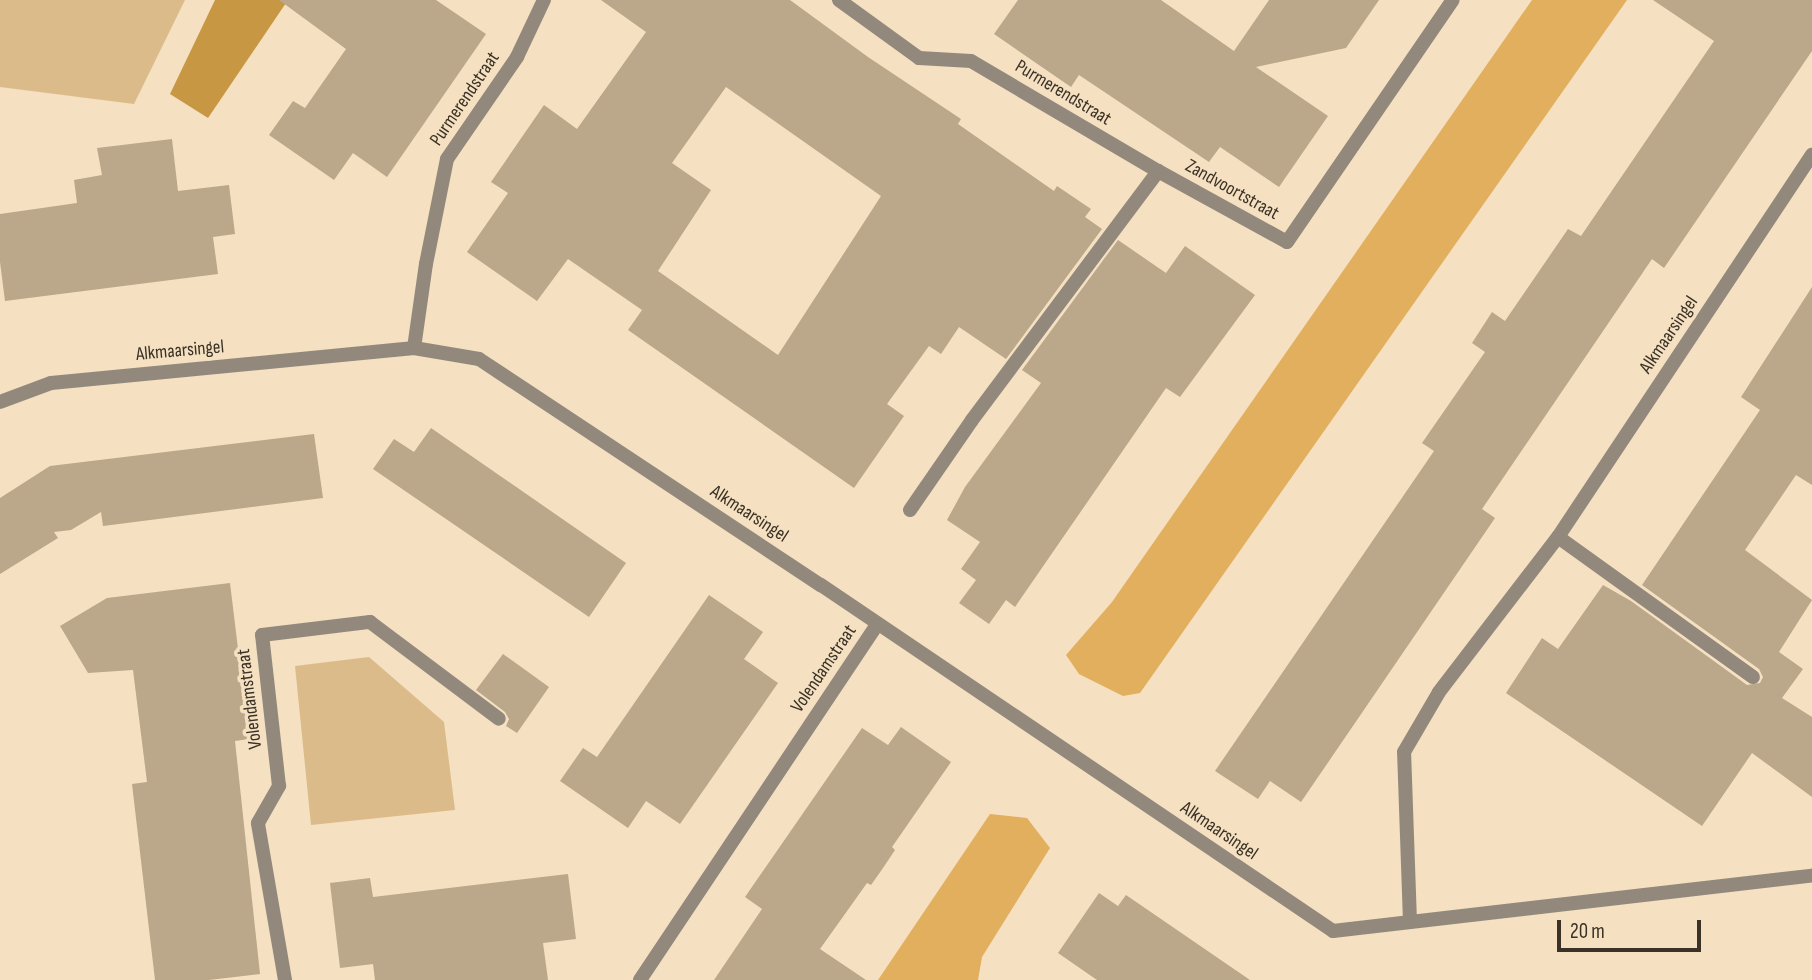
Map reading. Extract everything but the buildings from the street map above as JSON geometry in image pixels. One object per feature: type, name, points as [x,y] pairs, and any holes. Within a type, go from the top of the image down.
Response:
[{"type":"street","name":"Purmerendstraat","points":[[414,348],[426,264],[447,159],[517,57],[544,0]]},
{"type":"street","name":"Purmerendstraat","points":[[839,0],[919,58],[971,61],[1158,171]]},
{"type":"street","name":"Zandvoortstraat","points":[[910,510],[972,420],[1158,171],[1287,243],[1453,0]]},
{"type":"street","name":"Alkmaarsingel","points":[[1410,922],[1404,752],[1439,692],[1558,537],[1812,155]]},
{"type":"street","name":"Alkmaarsingel","points":[[0,402],[51,383],[414,348],[479,359],[1333,931],[1812,876]]},
{"type":"street","points":[[1558,537],[1753,677]]},
{"type":"street","name":"Volendamstraat","points":[[285,980],[258,823],[279,786],[262,635],[370,622],[499,719]]},
{"type":"street","name":"Volendamstraat","points":[[640,980],[877,625]]},
{"type":"shaded area","points":[[0,0],[185,0],[134,104],[0,87]]},
{"type":"shaded area","points":[[215,0],[288,0],[208,118],[170,94]]},
{"type":"shaded area","points":[[1532,0],[1627,0],[1140,693],[1123,696],[1079,674],[1066,655],[1112,602]]},
{"type":"shaded area","points":[[369,657],[444,722],[455,810],[311,825],[295,666]]},
{"type":"shaded area","points":[[990,814],[1027,818],[1050,848],[982,957],[978,980],[878,980]]}]
